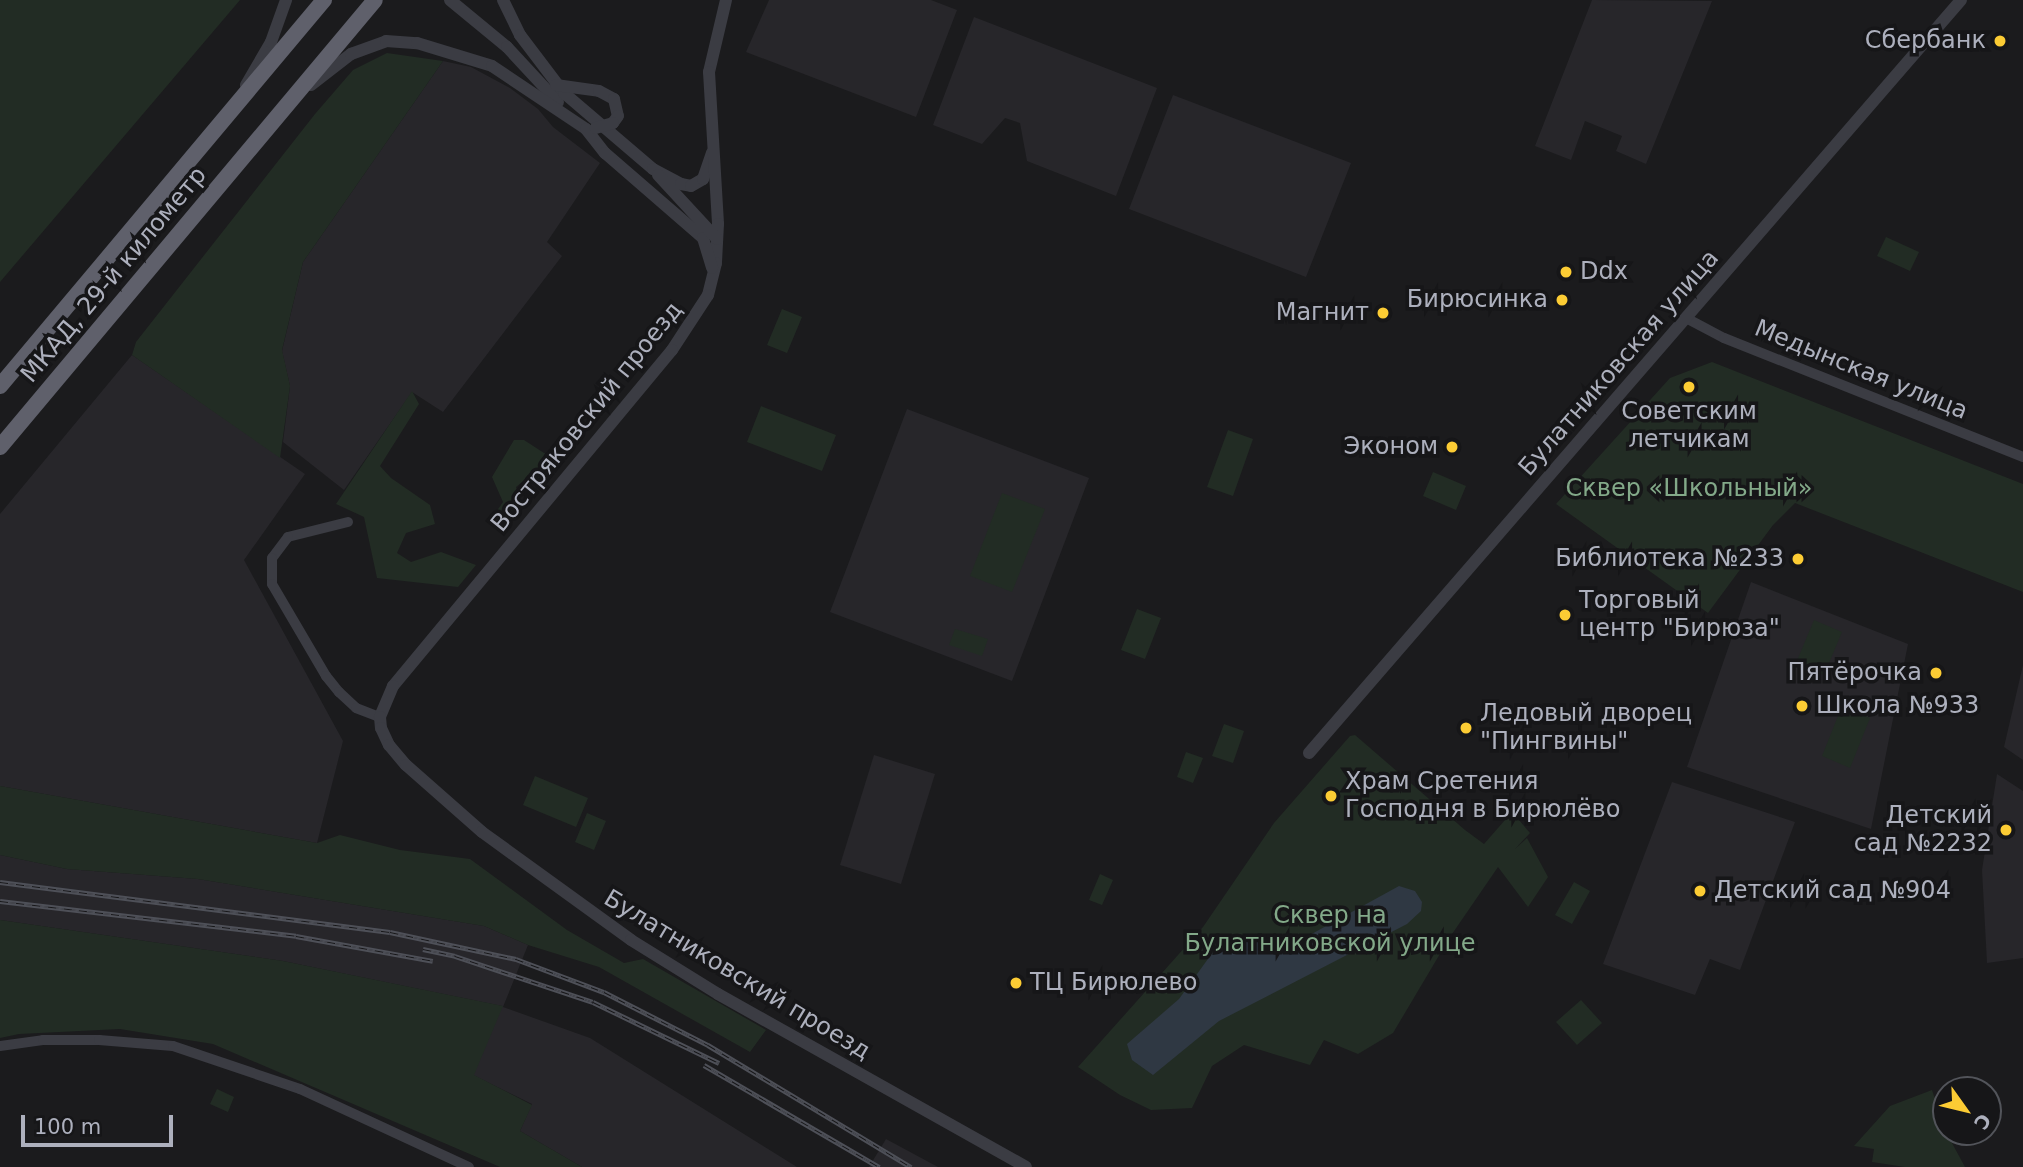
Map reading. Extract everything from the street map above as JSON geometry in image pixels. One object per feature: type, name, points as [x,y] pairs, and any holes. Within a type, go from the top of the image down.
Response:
[{"type":"highway","name":"МКАД, 29-й километр","points":[[0,386],[324,0]]},
{"type":"highway","name":"МКАД, 29-й километр","points":[[0,447],[375,0]]},
{"type":"street","points":[[232,109],[271,42],[286,0]]},
{"type":"street","points":[[450,0],[547,81],[561,87],[599,91],[614,99],[618,116],[603,127],[586,129]]},
{"type":"street","points":[[503,0],[520,35],[561,87],[713,225]]},
{"type":"street","points":[[713,225],[714,146],[709,72],[726,0]]},
{"type":"street","name":"Булатниковская улица","points":[[1309,753],[1961,0]]},
{"type":"street","points":[[264,133],[333,66],[351,54],[386,41],[426,45],[492,66],[570,116],[586,129],[605,153],[703,238],[714,273]]},
{"type":"street","points":[[519,59],[570,116]]},
{"type":"street","points":[[653,169],[691,186],[703,179],[714,146]]},
{"type":"street","points":[[679,215],[697,225],[713,225]]},
{"type":"street","name":"Востряковский проезд","points":[[380,716],[386,696],[688,329],[708,295],[714,273],[718,239],[713,225]]},
{"type":"street","name":"Медынская улица","points":[[1686,318],[1724,338],[2023,457]]},
{"type":"street","points":[[348,522],[288,537],[272,558],[272,584],[326,676],[346,700],[366,713],[380,716]]},
{"type":"street","name":"Булатниковский проезд","points":[[380,716],[384,737],[406,765],[482,832],[593,914],[718,994],[1026,1167]]},
{"type":"street","points":[[0,1046],[43,1040],[99,1040],[173,1046],[300,1089],[469,1167]]},
{"type":"shaded area","points":[[769,0],[931,0],[957,10],[916,117],[746,52]]},
{"type":"shaded area","points":[[1592,0],[1712,1],[1646,164],[1616,151],[1622,136],[1585,121],[1571,160],[1535,146]]},
{"type":"shaded area","points":[[974,17],[1157,88],[1116,196],[1027,161],[1020,123],[1005,118],[982,144],[933,125]]},
{"type":"shaded area","points":[[443,61],[471,67],[510,88],[538,109],[553,127],[600,163],[547,242],[562,256],[443,412],[412,392],[344,490],[283,442],[290,386],[282,351],[303,262]]},
{"type":"shaded area","points":[[1173,95],[1351,163],[1306,277],[1129,209]]},
{"type":"shaded area","points":[[132,355],[305,474],[244,560],[343,741],[317,843],[0,786],[0,514]]},
{"type":"shaded area","points":[[907,409],[1089,478],[1012,681],[830,612]]},
{"type":"shaded area","name":"Школа №933","points":[[1751,582],[1908,644],[1871,829],[1687,767]]},
{"type":"shaded area","name":"Школа №933","points":[[2023,665],[2023,760],[2004,747]]},
{"type":"shaded area","points":[[874,755],[935,774],[901,884],[840,865]]},
{"type":"shaded area","name":"Детский сад №2232","points":[[1997,774],[2023,791],[2023,958],[1987,963],[1982,870]]},
{"type":"shaded area","name":"Детский сад №904","points":[[1672,782],[1795,822],[1740,970],[1710,959],[1695,995],[1603,964]]},
{"type":"shaded area","points":[[0,855],[67,869],[198,879],[484,926],[528,945],[503,1007],[590,1038],[797,1167],[582,1167],[520,1131],[532,1104],[473,1075],[502,1006],[283,961],[0,920]]},
{"type":"shaded area","points":[[886,1139],[938,1167],[869,1167]]},
{"type":"green space","points":[[0,0],[240,0],[0,282]]},
{"type":"green space","points":[[387,53],[443,61],[303,262],[282,350],[290,386],[280,458],[132,355],[136,342],[315,114],[353,70]]},
{"type":"green space","points":[[1886,237],[1919,252],[1910,271],[1877,256]]},
{"type":"green space","points":[[782,309],[802,317],[787,353],[767,345]]},
{"type":"green space","name":"Сквер «Школьный»","points":[[1712,362],[2023,484],[2023,592],[1795,503],[1773,525],[1708,613],[1556,504],[1670,378]]},
{"type":"green space","points":[[412,391],[419,404],[380,466],[391,478],[430,505],[435,524],[406,533],[397,553],[411,562],[441,552],[476,565],[458,587],[377,578],[364,517],[336,504]]},
{"type":"green space","points":[[761,406],[836,435],[822,471],[747,442]]},
{"type":"green space","points":[[1228,430],[1253,439],[1233,496],[1207,487]]},
{"type":"green space","points":[[514,440],[524,440],[561,464],[536,485],[527,478],[516,487],[521,503],[505,524],[494,515],[503,502],[492,477]]},
{"type":"green space","points":[[1433,472],[1466,486],[1456,510],[1423,496]]},
{"type":"green space","points":[[1002,493],[1045,509],[1012,592],[970,576]]},
{"type":"green space","points":[[1137,609],[1161,618],[1145,659],[1121,650]]},
{"type":"green space","points":[[1814,620],[1842,632],[1824,675],[1796,663]]},
{"type":"green space","points":[[955,629],[988,639],[982,656],[949,645]]},
{"type":"green space","points":[[1842,706],[1870,718],[1850,768],[1822,756]]},
{"type":"green space","points":[[1224,724],[1244,731],[1233,763],[1212,756]]},
{"type":"green space","name":"Сквер на Булатниковской улице","points":[[1355,735],[1484,844],[1512,812],[1530,833],[1515,849],[1527,838],[1548,877],[1528,907],[1498,867],[1450,937],[1393,1033],[1358,1054],[1324,1040],[1310,1065],[1244,1045],[1212,1066],[1192,1108],[1151,1110],[1120,1095],[1078,1067],[1203,927],[1274,823],[1350,736]]},
{"type":"green space","points":[[1186,752],[1203,758],[1193,783],[1177,777]]},
{"type":"green space","points":[[535,776],[588,798],[576,827],[523,805]]},
{"type":"green space","points":[[0,786],[317,843],[340,835],[400,850],[470,859],[567,930],[624,963],[643,959],[766,1030],[750,1052],[599,967],[528,945],[484,926],[198,879],[67,869],[0,855]]},
{"type":"green space","points":[[587,813],[606,821],[594,850],[575,842]]},
{"type":"green space","points":[[1100,874],[1113,880],[1102,905],[1089,900]]},
{"type":"green space","points":[[1574,882],[1590,891],[1572,924],[1555,915]]},
{"type":"green space","points":[[0,920],[283,961],[503,1006],[474,1075],[532,1105],[520,1131],[582,1167],[500,1167],[213,1044],[120,1029],[19,1034],[0,1038]]},
{"type":"green space","points":[[1581,1000],[1602,1023],[1577,1045],[1556,1022]]},
{"type":"green space","points":[[217,1089],[234,1097],[228,1112],[210,1104]]},
{"type":"green space","points":[[1932,1090],[1932,1146],[1954,1146],[1965,1167],[1905,1167],[1872,1162],[1874,1149],[1854,1146],[1890,1106]]},
{"type":"water","points":[[1399,886],[1415,891],[1422,902],[1421,911],[1407,924],[1219,1021],[1153,1075],[1132,1060],[1127,1044],[1179,999],[1218,945],[1239,937],[1308,936]]},
{"type":"railway","points":[[0,882],[390,932],[516,959],[604,992],[708,1045],[911,1167]]},
{"type":"railway","points":[[0,901],[296,936],[433,961]]},
{"type":"railway","points":[[423,949],[455,956],[593,1002],[719,1063]]},
{"type":"railway","points":[[704,1065],[879,1167]]},
{"type":"place","name":"Сбербанк","points":[[2000,41]]},
{"type":"place","name":"Ddx","points":[[1566,272]]},
{"type":"place","name":"Бирюсинка","points":[[1562,300]]},
{"type":"place","name":"Магнит","points":[[1383,313]]},
{"type":"place","name":"Cоветским летчикам","points":[[1689,387]]},
{"type":"place","name":"Эконом","points":[[1452,447]]},
{"type":"place","name":"Библиотека №233","points":[[1798,559]]},
{"type":"place","name":"Торговый центр \"Бирюза\"","points":[[1565,615]]},
{"type":"place","name":"Пятёрочка","points":[[1936,673]]},
{"type":"place","name":"Школа №933","points":[[1802,706]]},
{"type":"place","name":"Ледовый дворец \"Пингвины\"","points":[[1466,728]]},
{"type":"place","name":"Храм Сретения Господня в Бирюлёво","points":[[1331,796]]},
{"type":"place","name":"Детский сад №2232","points":[[2006,830]]},
{"type":"place","name":"Детский сад №904","points":[[1700,891]]},
{"type":"place","name":"ТЦ Бирюлево","points":[[1016,983]]}]
